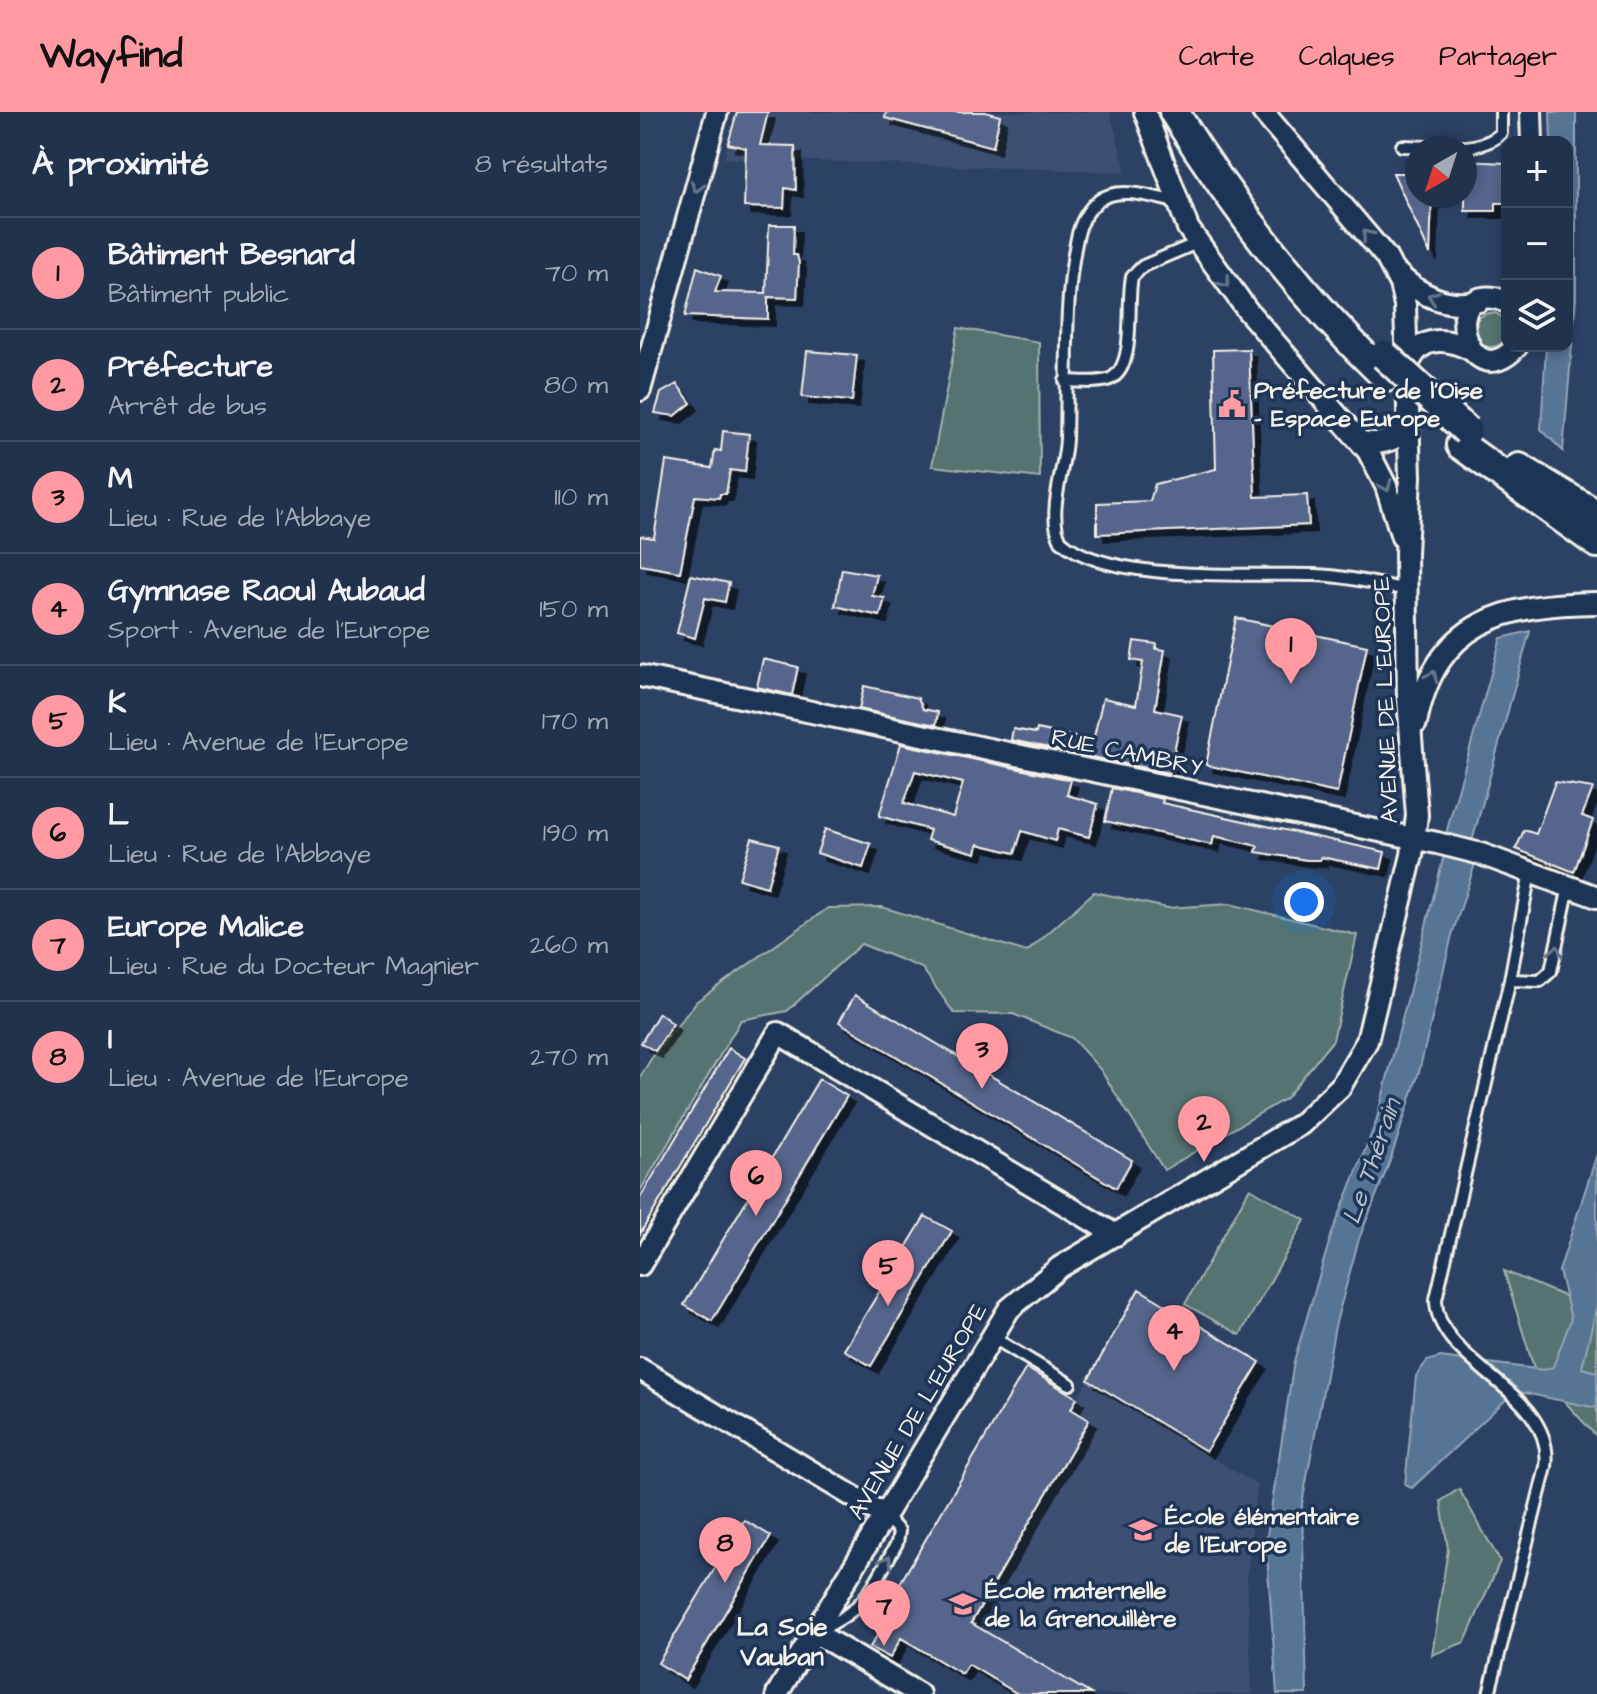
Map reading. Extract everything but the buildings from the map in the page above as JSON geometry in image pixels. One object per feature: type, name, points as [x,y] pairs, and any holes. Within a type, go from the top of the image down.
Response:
[{"type":"main road","points":[[1174,112],[1268,246],[1336,327],[1393,366]]},
{"type":"main road","points":[[1192,112],[1281,238],[1393,366],[1464,438],[1597,543]]},
{"type":"main road","points":[[1464,438],[1597,515]]},
{"type":"street","points":[[640,390],[717,112]]},
{"type":"street","name":"AVENUE DE L'EUROPE","points":[[1145,112],[1175,202],[1197,243],[1247,310],[1361,442],[1386,486],[1406,553]]},
{"type":"street","name":"AVENUE DE L'EUROPE","points":[[777,1694],[1009,1309],[1032,1287],[1288,1134],[1340,1087],[1367,1041],[1415,838],[1417,815],[1406,553],[1410,486],[1408,421],[1393,366],[1405,305],[1395,271],[1263,112]]},
{"type":"street","points":[[1531,112],[1532,136]]},
{"type":"street","points":[[1395,271],[1413,288],[1431,297],[1462,304],[1491,301]]},
{"type":"street","points":[[1473,351],[1464,339],[1462,325],[1468,310],[1491,301]]},
{"type":"street","points":[[1393,366],[1436,340],[1451,340],[1496,358],[1506,352]]},
{"type":"street","points":[[1361,442],[1375,444],[1391,440],[1404,430],[1408,421]]},
{"type":"street","points":[[1412,750],[1431,674],[1461,638],[1515,609],[1597,603]]},
{"type":"street","name":"RUE CAMBRY","points":[[640,676],[1437,843],[1481,854],[1597,897]]},
{"type":"street","points":[[640,1265],[778,1033],[1116,1235]]},
{"type":"street","points":[[640,1369],[884,1515]]},
{"type":"street","points":[[814,1632],[919,1694]]},
{"type":"lane","points":[[1402,146],[1475,146],[1494,140],[1501,133],[1501,112]]},
{"type":"lane","points":[[1175,202],[1131,194],[1109,196],[1100,199],[1086,215],[1076,245],[1065,381],[1065,451],[1057,533],[1067,547],[1086,556],[1148,571],[1330,576],[1407,590]]},
{"type":"lane","points":[[1065,381],[1106,381],[1121,370],[1127,352],[1130,286],[1135,271],[1197,243]]},
{"type":"lane","points":[[1489,1694],[1547,1455],[1543,1431],[1443,1328],[1436,1299],[1510,980],[1530,872]]},
{"type":"lane","points":[[1510,980],[1540,981],[1551,971],[1569,886]]},
{"type":"lane","points":[[990,1336],[1070,1384]]},
{"type":"shaded area","points":[[737,112],[1110,112],[1126,172],[724,158]]},
{"type":"shaded area","name":"École élémentaire de l'Europe","points":[[1026,1368],[1077,1398],[1088,1380],[1257,1485],[1247,1578],[1252,1694],[1018,1694],[968,1665],[962,1674],[905,1641],[911,1631],[882,1614]]},
{"type":"green space","points":[[1491,313],[1501,317],[1501,343],[1491,347],[1479,342],[1474,330],[1479,318]]},
{"type":"green space","points":[[958,328],[1039,342],[1040,478],[932,466]]},
{"type":"green space","points":[[1094,892],[1167,908],[1230,904],[1357,935],[1333,1040],[1286,1098],[1164,1170],[1100,1069],[1072,1038],[1013,1014],[954,1013],[922,968],[861,944],[787,1011],[741,1020],[640,1191],[640,1077],[651,1059],[697,1001],[828,908],[882,907],[1027,952]]},
{"type":"green space","points":[[1250,1188],[1305,1220],[1240,1335],[1185,1304]]},
{"type":"green space","points":[[1504,1271],[1597,1310],[1597,1437],[1534,1368]]},
{"type":"green space","points":[[1459,1489],[1500,1561],[1465,1642],[1432,1655],[1448,1549],[1441,1501]]},
{"type":"water","points":[[1550,112],[1576,112],[1576,298],[1573,333],[1573,136],[1551,136]]},
{"type":"water","points":[[1546,352],[1571,352],[1563,451],[1541,429]]},
{"type":"water","name":"Le Thérain","points":[[1530,631],[1470,849],[1474,867],[1452,935],[1419,1072],[1390,1161],[1359,1239],[1335,1326],[1302,1504],[1307,1694],[1277,1694],[1266,1542],[1294,1361],[1331,1236],[1376,1122],[1443,859],[1445,837],[1501,638]]},
{"type":"water","points":[[1597,1154],[1597,1305],[1582,1368],[1597,1372],[1597,1408],[1515,1391],[1412,1488],[1405,1485],[1416,1376],[1427,1361],[1440,1357],[1544,1370],[1553,1367],[1571,1319],[1559,1271]]},
{"type":"place","name":"Préfecture de l'Oise – Espace Europe","points":[[1232,404]]},
{"type":"place","name":"Bâtiment Besnard","points":[[1291,684]]},
{"type":"place","name":"M","points":[[982,1089]]},
{"type":"place","name":"Préfecture","points":[[1204,1162]]},
{"type":"place","name":"L","points":[[756,1216]]},
{"type":"place","name":"K","points":[[888,1306]]},
{"type":"place","name":"Gymnase Raoul Aubaud","points":[[1174,1371]]},
{"type":"place","name":"École élémentaire de l'Europe","points":[[1143,1530]]},
{"type":"place","name":"I","points":[[725,1583]]},
{"type":"place","name":"École maternelle de la Grenouillère","points":[[963,1604]]},
{"type":"place","name":"Europe Malice","points":[[884,1646]]},
{"type":"district","name":"La Soie Vauban","points":[[782,1641]]}]
